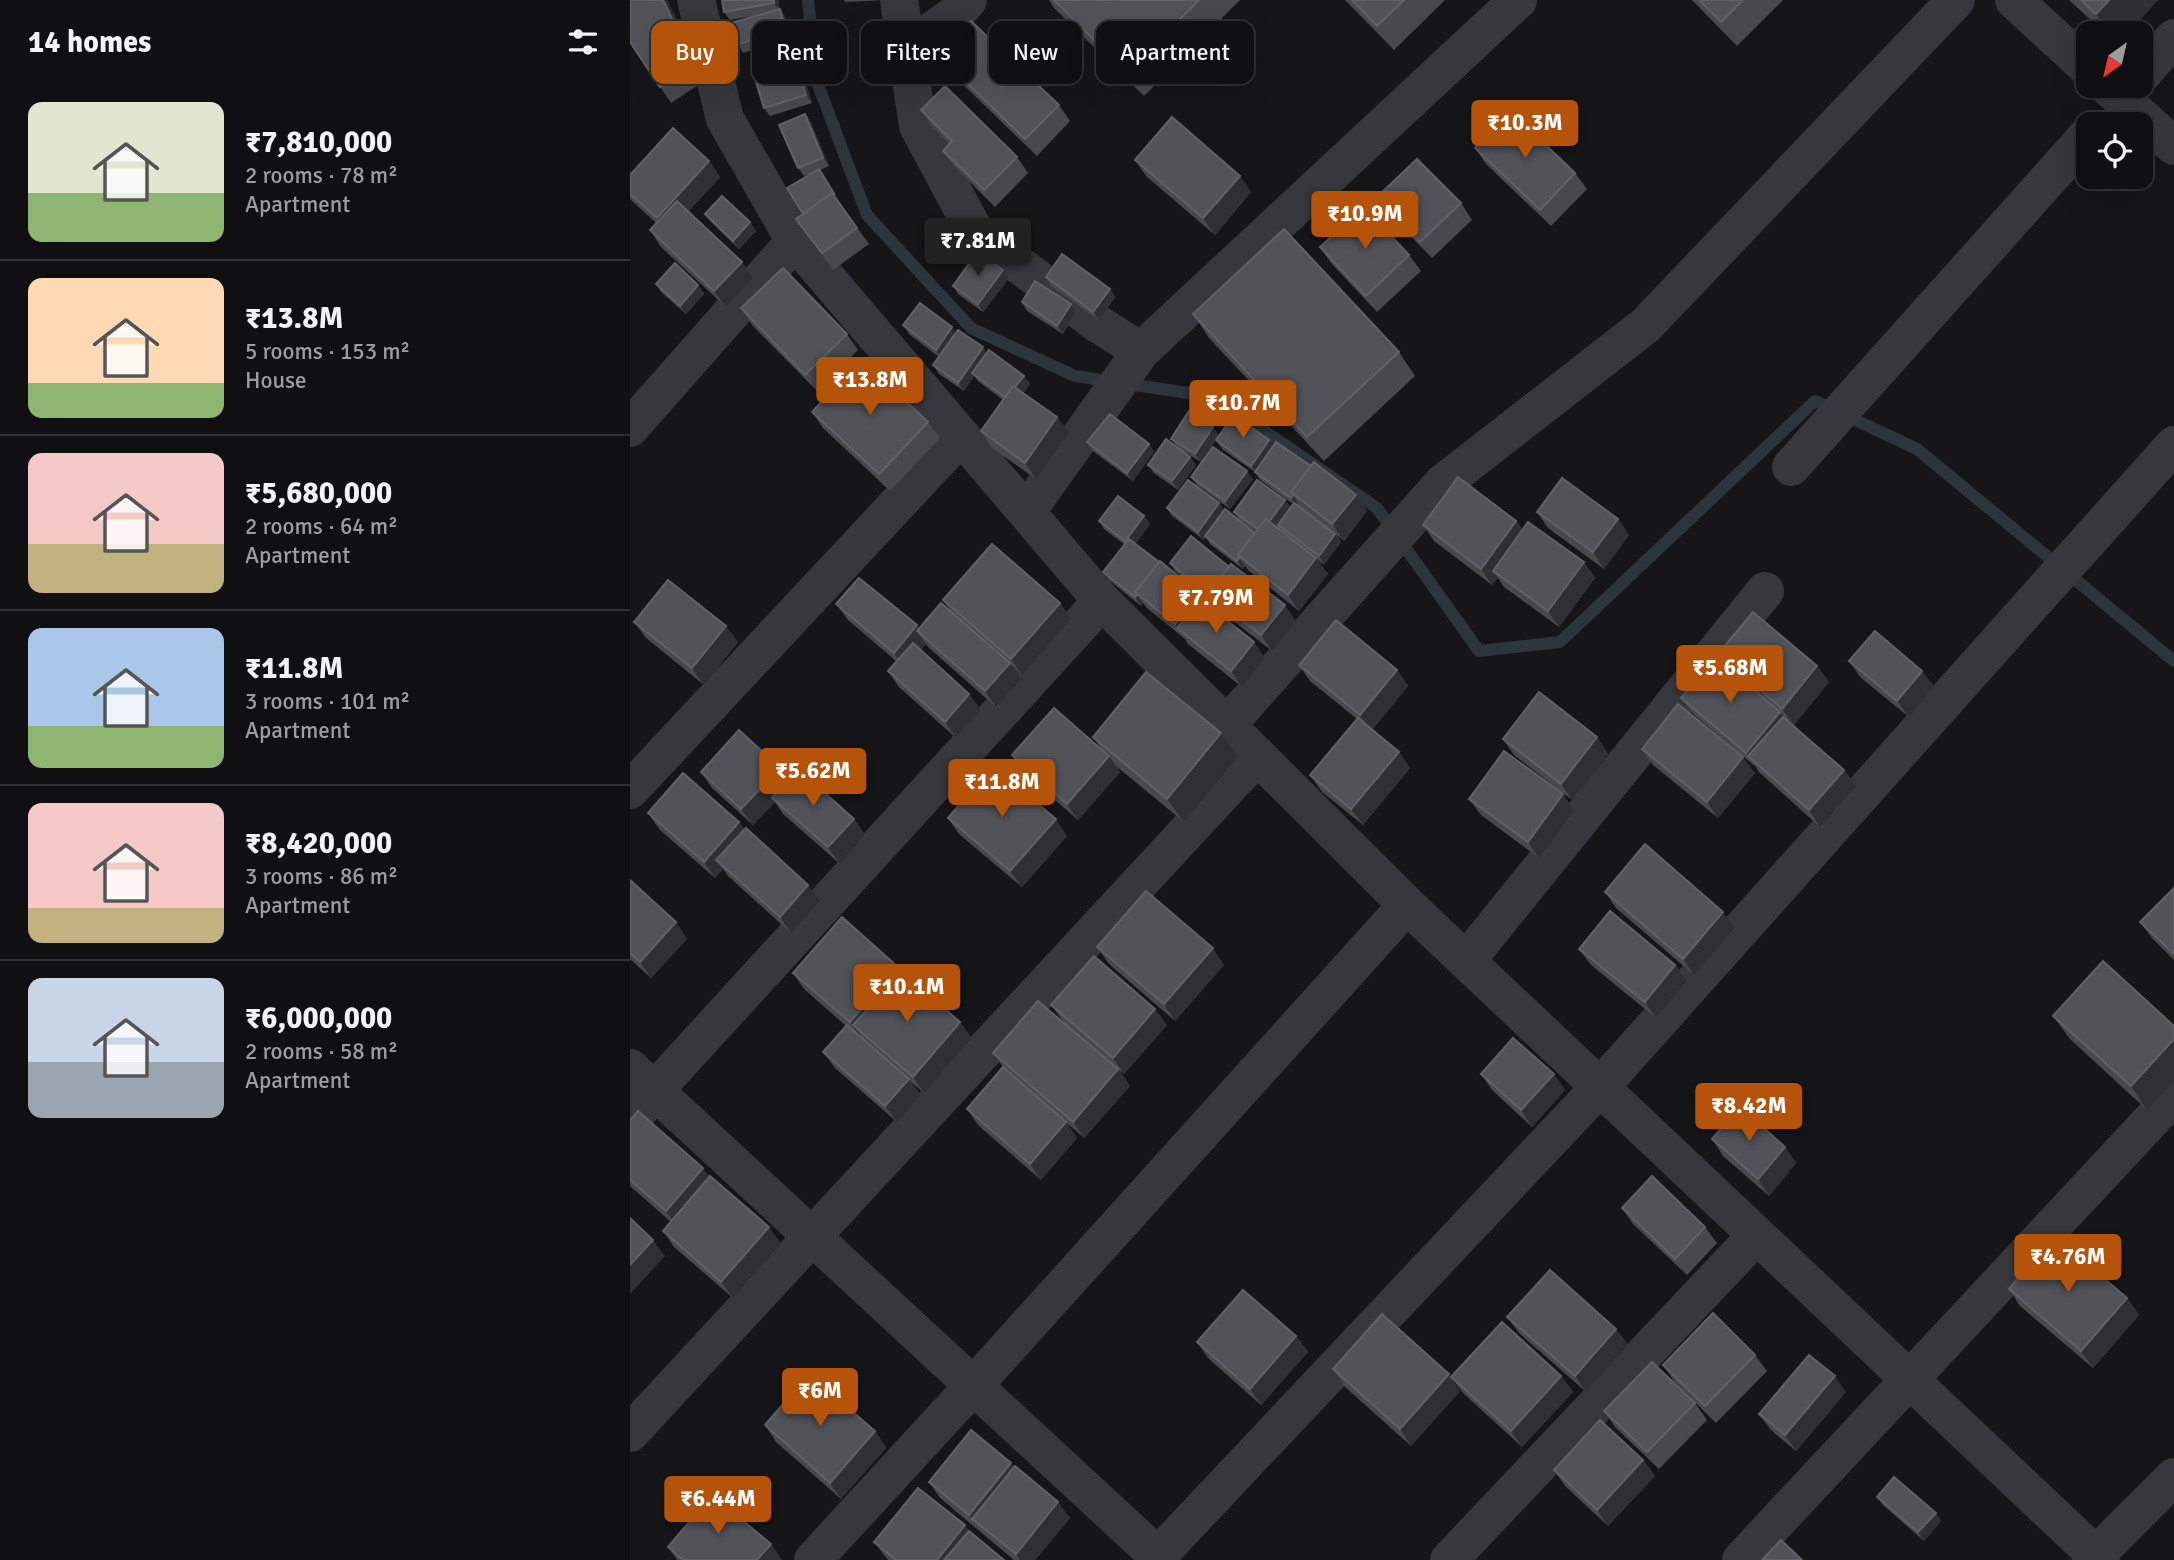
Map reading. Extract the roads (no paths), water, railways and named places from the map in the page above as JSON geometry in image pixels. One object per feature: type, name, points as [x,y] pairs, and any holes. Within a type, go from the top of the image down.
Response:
[{"type":"street","points":[[695,0],[725,119],[795,241],[1102,601],[1257,757],[1407,905],[1601,1086],[2096,1559],[2174,1477]]},
{"type":"street","points":[[899,0],[901,21]]},
{"type":"street","points":[[946,21],[968,0]]},
{"type":"street","points":[[1027,511],[1138,355],[1518,0]]},
{"type":"street","points":[[1226,726],[1443,483],[1646,325],[1956,0]]},
{"type":"street","points":[[2014,0],[2076,57]]},
{"type":"street","points":[[2153,59],[2174,38]]},
{"type":"street","points":[[911,84],[918,126],[975,232],[1138,355]]},
{"type":"street","points":[[2123,98],[2174,146]]},
{"type":"street","points":[[1791,467],[2076,148]]},
{"type":"street","points":[[630,428],[795,241]]},
{"type":"street","points":[[630,790],[961,436]]},
{"type":"street","points":[[642,1080],[974,1385],[1158,1559],[1601,1086],[2174,445]]},
{"type":"street","points":[[1466,961],[1765,591]]},
{"type":"street","points":[[630,1122],[642,1080],[1102,601]]},
{"type":"street","points":[[630,1433],[1257,757]]},
{"type":"street","points":[[813,1560],[1407,905]]},
{"type":"street","points":[[1741,1560],[2174,1096]]},
{"type":"street","points":[[1449,1560],[1756,1236]]},
{"type":"waterway","points":[[808,0],[817,82],[867,215],[971,328],[1075,376],[1215,397],[1377,508],[1479,651],[1560,642],[1815,401],[1917,449],[2174,661]]}]
